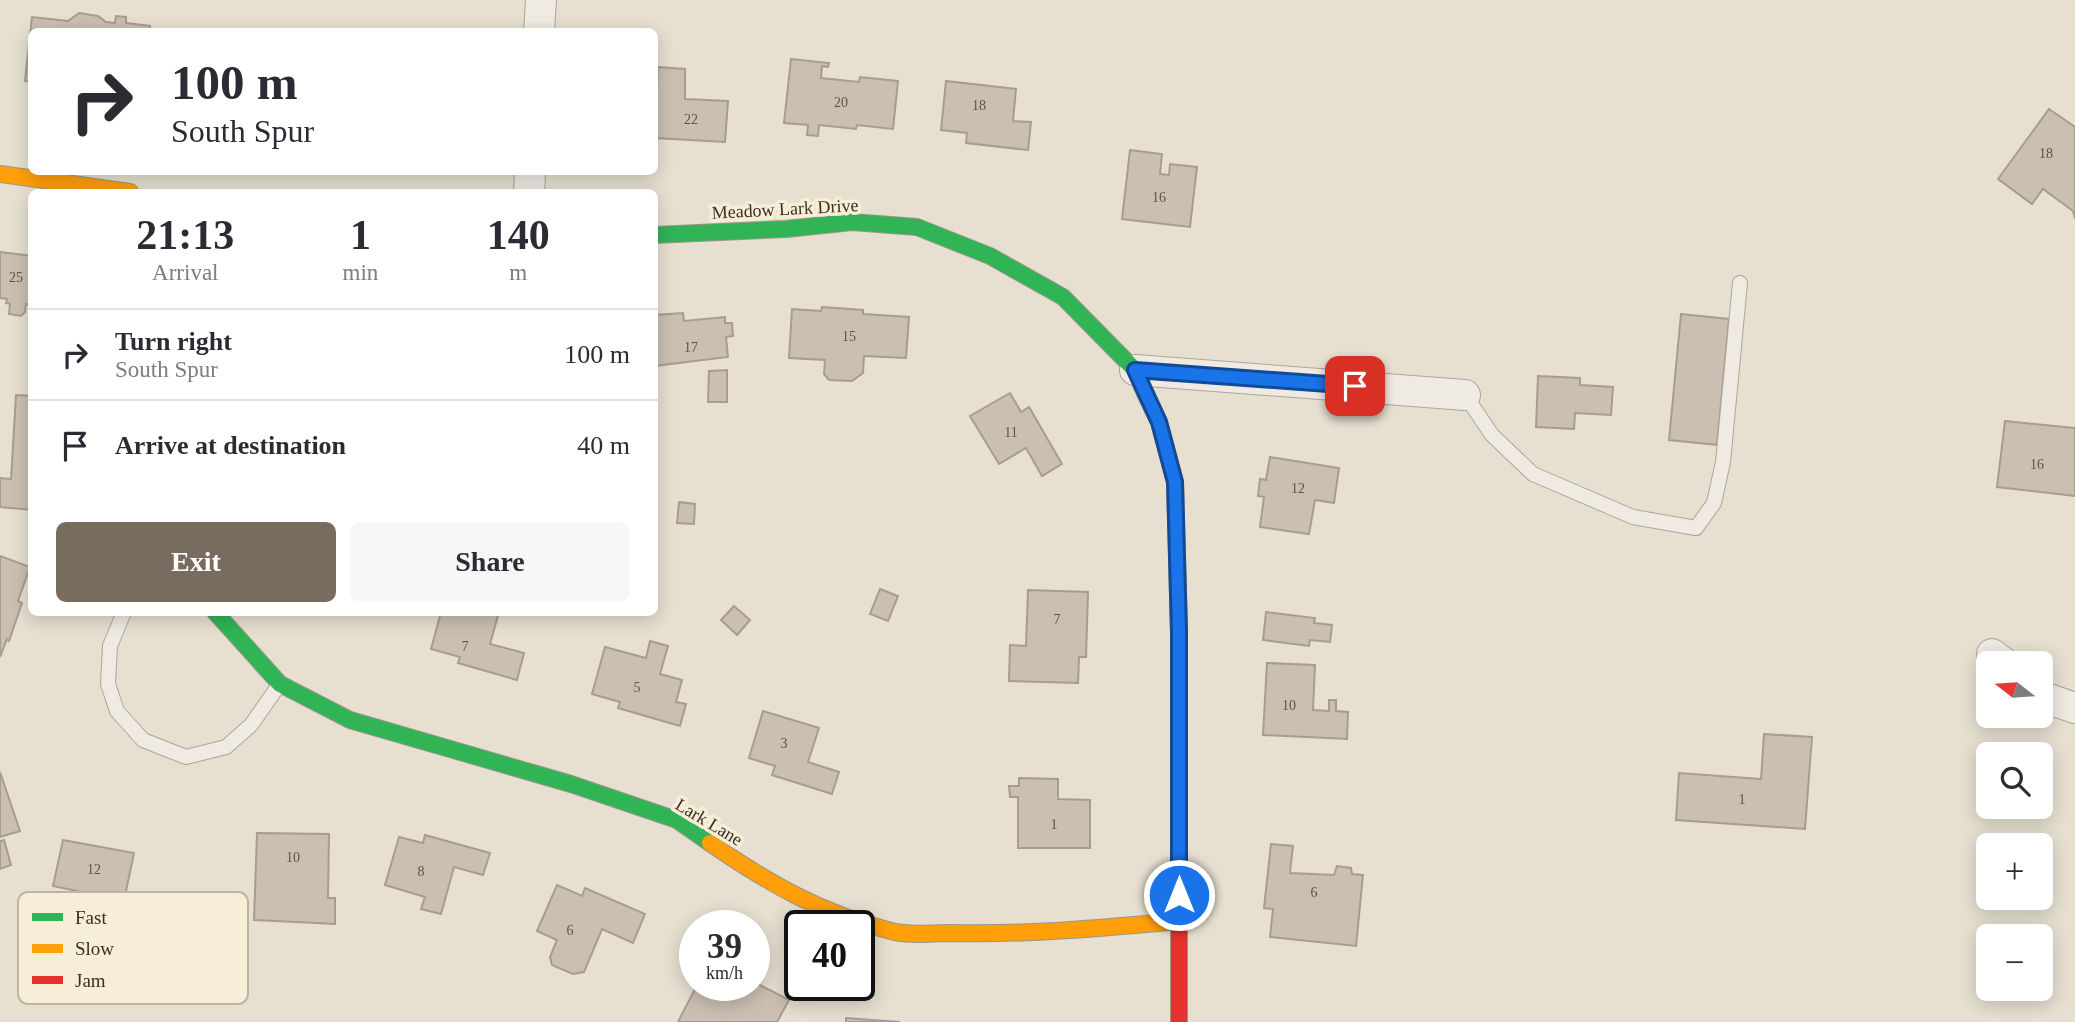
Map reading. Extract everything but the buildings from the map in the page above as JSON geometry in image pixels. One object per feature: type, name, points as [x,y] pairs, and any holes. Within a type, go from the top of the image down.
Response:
[{"type":"street","points":[[539,28],[541,0]]},
{"type":"street","points":[[0,174],[108,189]]},
{"type":"street","name":"Meadow Lark Drive","points":[[658,235],[786,229],[852,222],[917,227],[990,256],[1063,297],[1135,370],[1159,422],[1175,482],[1179,632],[1179,1022]]},
{"type":"street","points":[[1135,370],[1465,395]]},
{"type":"street","name":"Lark Lane","points":[[219,616],[280,684],[350,720],[571,784],[677,820],[748,869],[818,908],[894,932],[971,934],[1063,931],[1179,921]]},
{"type":"street","points":[[2053,700],[2075,708]]},
{"type":"lane","points":[[1465,395],[1492,435],[1533,474],[1633,517],[1696,528],[1714,503],[1723,462],[1740,282]]},
{"type":"lane","points":[[122,616],[110,646],[108,684],[117,711],[143,740],[186,757],[226,747],[251,725],[280,684]]},
{"type":"traffic: fast","points":[[658,235],[786,229],[852,222],[917,227],[990,256],[1063,297],[1135,370],[1145,393]]},
{"type":"traffic: fast","points":[[219,616],[280,684],[350,720],[571,784],[677,820],[710,843]]},
{"type":"traffic: slow","points":[[0,174],[108,189]]},
{"type":"traffic: slow","points":[[1145,393],[1159,422],[1175,482],[1179,632],[1179,848]]},
{"type":"traffic: slow","points":[[710,843],[796,896],[842,916],[898,933],[1036,932],[1179,921]]},
{"type":"traffic: jam","points":[[1179,848],[1179,1022]]},
{"type":"route","points":[[1179,895],[1179,632],[1175,482],[1159,422],[1135,370],[1355,386]]}]
